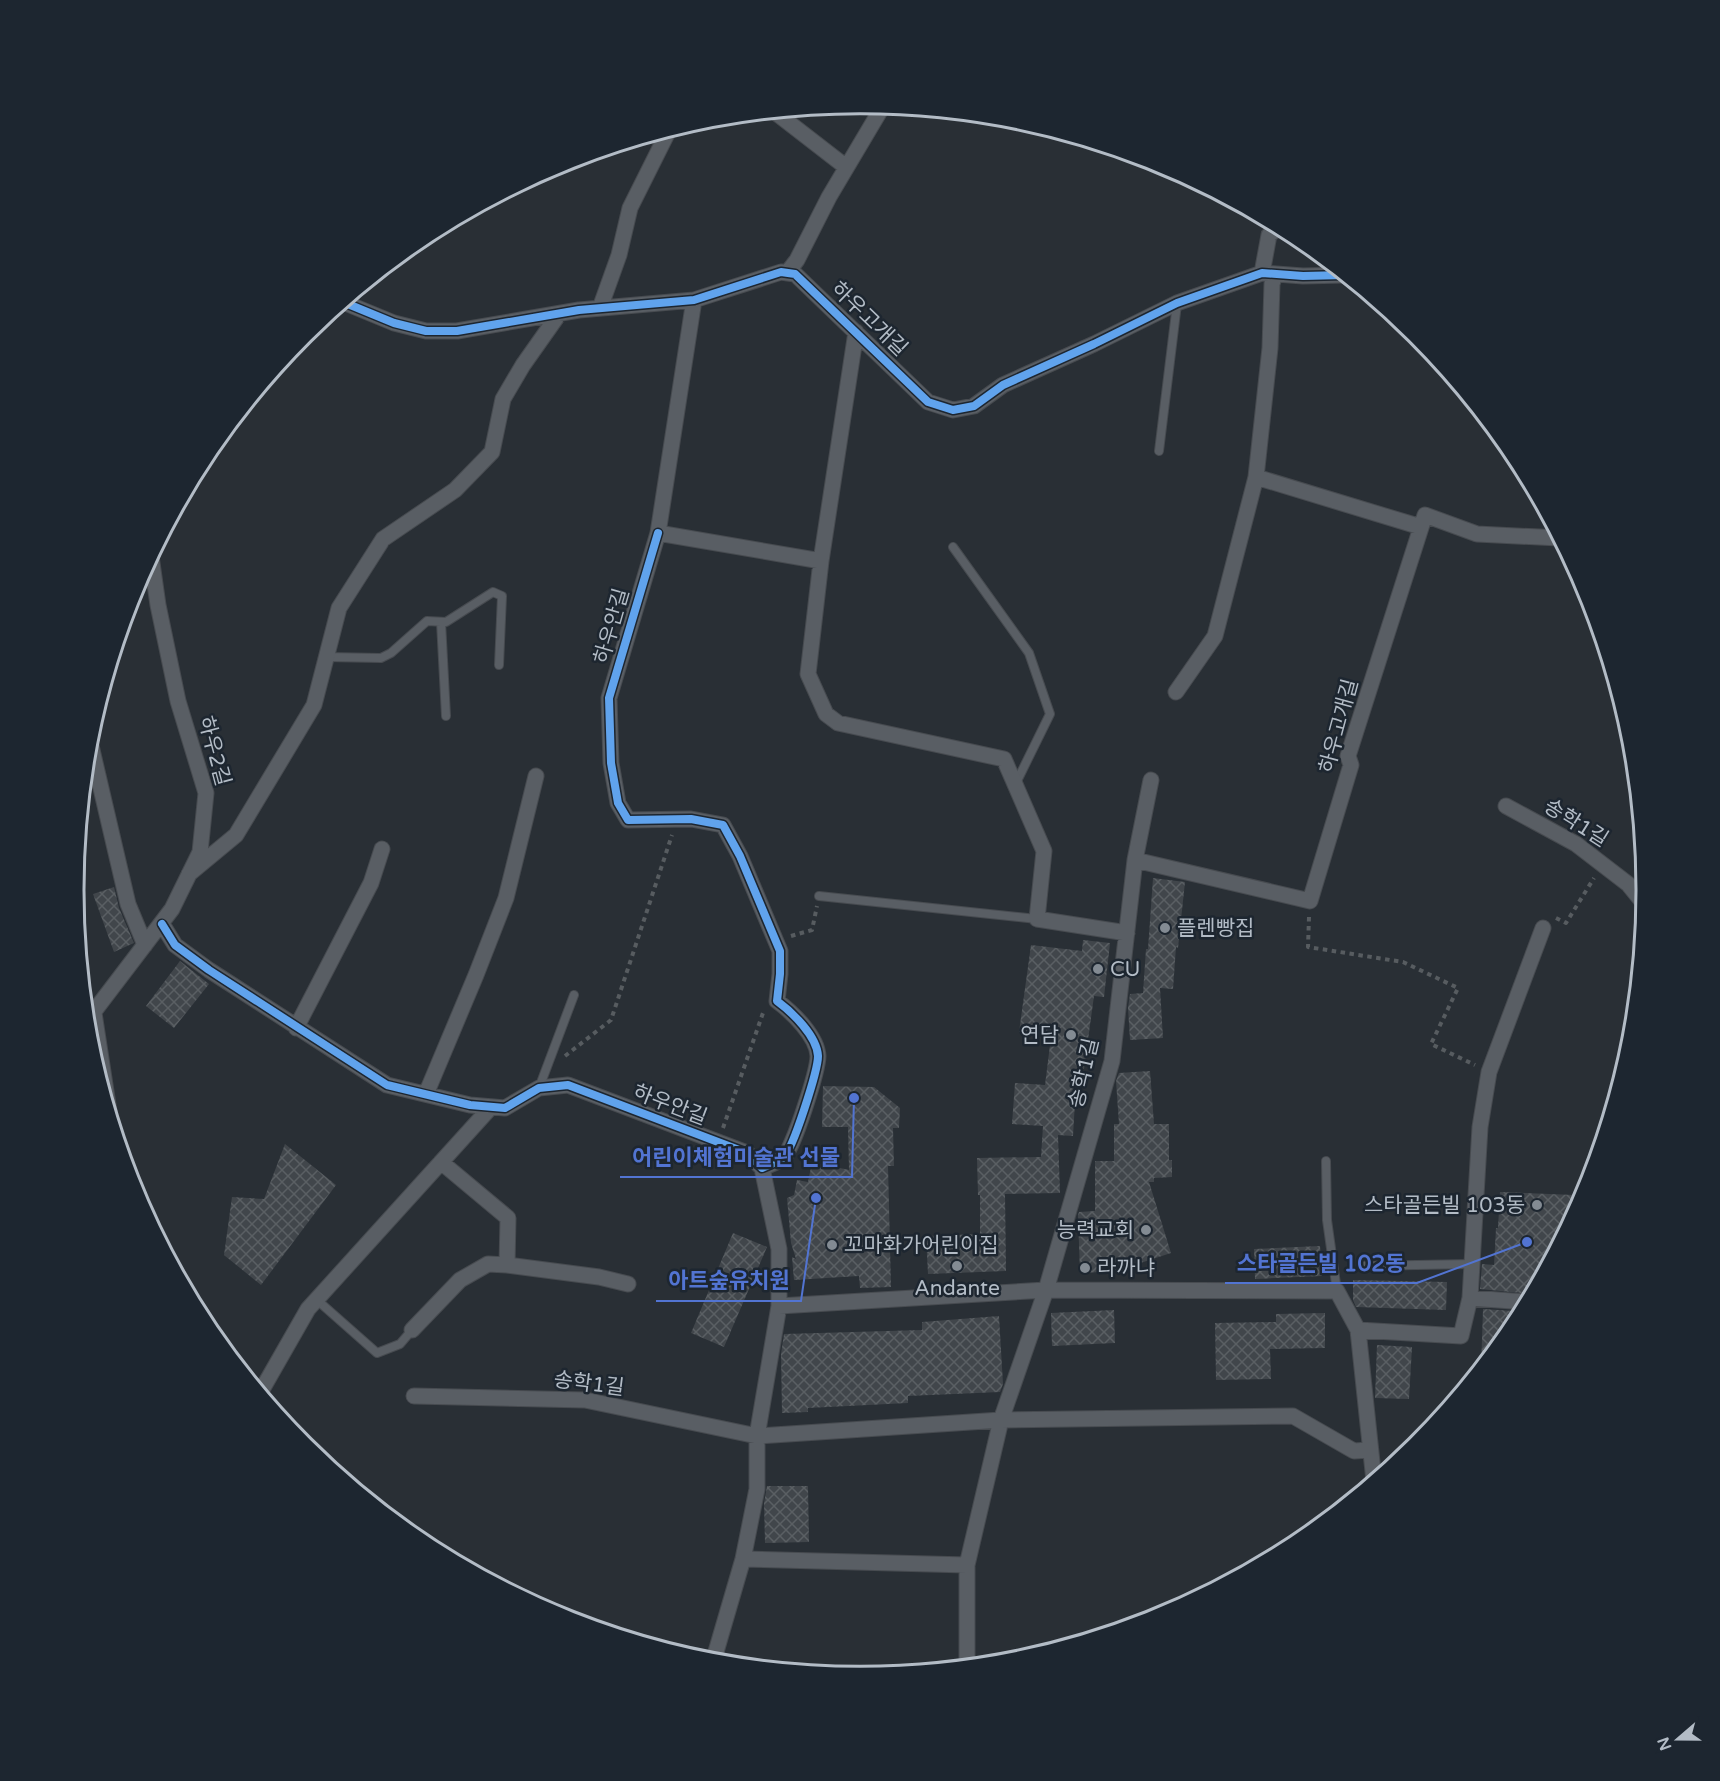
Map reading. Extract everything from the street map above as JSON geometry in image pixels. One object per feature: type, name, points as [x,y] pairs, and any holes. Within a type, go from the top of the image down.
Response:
[{"type":"street","points":[[350,305],[394,323],[426,331],[456,331],[600,308],[694,300],[781,272],[787,273],[797,260],[829,197],[879,115]]},
{"type":"street","points":[[783,119],[846,167]]},
{"type":"street","points":[[600,308],[619,255],[630,208],[664,140]]},
{"type":"street","points":[[1176,692],[1215,636],[1256,477],[1270,348],[1272,284],[1269,274],[1269,235],[1272,233]]},
{"type":"street","name":"하우고개길","points":[[787,273],[795,274],[928,402],[953,410],[974,406],[1003,385],[1177,303],[1269,274],[1332,275]]},
{"type":"street","points":[[694,300],[658,533],[821,561]]},
{"type":"street","points":[[189,874],[236,835],[314,705],[339,608],[383,539],[455,490],[492,452],[503,399],[523,365],[560,314]]},
{"type":"street","name":"하우고개길","points":[[856,332],[821,561],[808,674],[826,714],[838,723],[1004,759],[1015,785]]},
{"type":"street","points":[[1256,477],[1421,527],[1425,515],[1477,534],[1551,538]]},
{"type":"street","name":"하우고개길","points":[[1310,901],[1351,765],[1348,756],[1421,527]]},
{"type":"street","name":"하우안길","points":[[658,533],[609,698],[610,763],[618,803],[628,820],[692,819],[723,825],[740,856],[780,951],[777,1001]]},
{"type":"street","name":"하우2길","points":[[94,1012],[172,909],[200,852],[206,793],[178,700],[153,571]]},
{"type":"street","points":[[95,763],[129,904],[146,945]]},
{"type":"street","points":[[426,1094],[506,898],[536,776]]},
{"type":"street","name":"송학1길","points":[[967,1659],[967,1565],[1001,1420],[1046,1290],[1112,1061],[1135,860],[1151,780]]},
{"type":"street","points":[[1015,785],[1044,851],[1037,919],[1127,933]]},
{"type":"street","name":"송학1길","points":[[1506,806],[1576,844],[1628,884],[1636,894]]},
{"type":"street","points":[[296,1028],[371,883],[382,849]]},
{"type":"street","points":[[1135,860],[1310,901]]},
{"type":"street","name":"하우안길","points":[[162,924],[175,945],[209,970],[296,1028],[387,1084],[470,1105],[505,1108],[541,1081],[568,1085],[747,1153],[762,1168]]},
{"type":"street","points":[[1358,1330],[1461,1336],[1470,1298],[1480,1127],[1489,1072],[1543,928]]},
{"type":"street","points":[[716,1653],[743,1558],[757,1489],[757,1436],[779,1306],[779,1250],[762,1168],[784,1157],[797,1132],[818,1056],[813,1039],[790,1011],[777,1001]]},
{"type":"street","points":[[264,1386],[308,1309],[491,1107]]},
{"type":"street","points":[[441,1162],[508,1218],[507,1265]]},
{"type":"street","points":[[412,1330],[460,1280],[488,1264],[599,1277],[628,1284]]},
{"type":"street","points":[[779,1306],[1046,1290],[1337,1291],[1358,1330],[1373,1473]]},
{"type":"street","points":[[1470,1298],[1518,1301]]},
{"type":"street","name":"송학1길","points":[[414,1396],[585,1400],[757,1436],[1001,1420],[1293,1416],[1354,1451],[1369,1450]]},
{"type":"street","points":[[743,1558],[967,1565]]},
{"type":"lane","points":[[1159,451],[1177,303]]},
{"type":"lane","points":[[953,547],[1029,653],[1050,714],[1015,785]]},
{"type":"lane","points":[[326,657],[381,658],[391,653],[427,621],[446,622],[493,592],[502,596],[499,666]]},
{"type":"lane","points":[[441,622],[446,716]]},
{"type":"lane","points":[[819,896],[1037,919]]},
{"type":"lane","points":[[541,1081],[574,996]]},
{"type":"lane","points":[[1326,1161],[1327,1220],[1337,1291]]},
{"type":"lane","points":[[1361,1266],[1472,1264]]},
{"type":"lane","points":[[317,1300],[377,1353],[400,1344],[412,1330]]},
{"type":"path","points":[[541,1081],[611,1020],[677,820]]},
{"type":"path","points":[[1550,914],[1566,923],[1603,864]]},
{"type":"path","points":[[780,951],[792,935],[812,930],[819,896]]},
{"type":"path","points":[[1310,901],[1308,947],[1403,962],[1458,988],[1431,1044],[1489,1072]]},
{"type":"path","points":[[718,1142],[765,1007],[777,1001]]},
{"type":"building","points":[[1153,878],[1185,882],[1173,989],[1160,988],[1163,1038],[1130,1040],[1128,1008],[1130,994],[1143,993]]},
{"type":"building","points":[[114,887],[119,908],[134,943],[114,952],[93,894]]},
{"type":"building","points":[[1083,940],[1110,943],[1104,997],[1094,996],[1084,1069],[1077,1068],[1073,1136],[1058,1135],[1060,1193],[1005,1194],[1006,1271],[928,1274],[926,1236],[980,1234],[977,1158],[1041,1157],[1043,1126],[1012,1124],[1015,1083],[1045,1085],[1051,1037],[1019,1032],[1031,945],[1082,951]]},
{"type":"building","points":[[180,961],[209,984],[174,1028],[146,1006]]},
{"type":"building","points":[[1150,1071],[1154,1124],[1169,1124],[1169,1160],[1172,1160],[1172,1177],[1154,1178],[1154,1182],[1149,1182],[1171,1253],[1122,1269],[1122,1271],[1080,1273],[1078,1215],[1079,1212],[1095,1211],[1095,1161],[1114,1161],[1114,1124],[1119,1124],[1116,1081],[1119,1073]]},
{"type":"building","points":[[823,1086],[874,1087],[900,1108],[899,1128],[893,1128],[894,1166],[888,1166],[891,1287],[860,1288],[859,1276],[794,1280],[792,1257],[796,1259],[791,1243],[787,1198],[794,1195],[797,1180],[808,1182],[812,1162],[849,1170],[848,1127],[822,1127]]},
{"type":"building","points":[[285,1144],[336,1185],[261,1285],[224,1255],[232,1197],[264,1199]]},
{"type":"building","points":[[1500,1192],[1573,1195],[1556,1234],[1523,1293],[1480,1289],[1482,1264],[1494,1265],[1496,1228],[1498,1228]]},
{"type":"building","points":[[733,1233],[767,1247],[724,1347],[691,1333]]},
{"type":"building","points":[[1320,1246],[1322,1276],[1255,1279],[1254,1249]]},
{"type":"building","points":[[1353,1280],[1447,1282],[1446,1310],[1356,1307],[1353,1300]]},
{"type":"building","points":[[1483,1309],[1512,1311],[1505,1322],[1481,1355]]},
{"type":"building","points":[[1114,1310],[1115,1343],[1052,1346],[1051,1313]]},
{"type":"building","points":[[1325,1313],[1325,1348],[1270,1349],[1271,1379],[1216,1380],[1215,1323],[1276,1322],[1276,1314]]},
{"type":"building","points":[[999,1316],[1003,1384],[1000,1392],[908,1396],[908,1403],[808,1408],[808,1412],[782,1413],[781,1354],[784,1334],[922,1330],[922,1322]]},
{"type":"building","points":[[1377,1345],[1412,1347],[1409,1399],[1375,1398]]},
{"type":"building","points":[[767,1486],[808,1486],[809,1542],[765,1543],[764,1503]]},
{"type":"cycle path","points":[[350,305],[394,323],[426,331],[457,331],[579,310],[694,300],[781,272],[795,274],[928,402],[953,410],[974,406],[1003,385],[1177,303],[1262,273],[1332,275]]},
{"type":"cycle path","points":[[162,924],[175,945],[209,970],[387,1085],[470,1105],[505,1108],[539,1088],[568,1085],[747,1153],[762,1168],[783,1158],[793,1141],[814,1077],[818,1056],[817,1048],[809,1033],[790,1011],[777,1001],[780,951],[740,856],[723,825],[691,819],[628,820],[618,803],[611,763],[609,698],[658,533]]},
{"type":"place","name":"플렌빵집","points":[[1165,928]]},
{"type":"place","name":"CU","points":[[1098,969]]},
{"type":"place","name":"연담","points":[[1071,1035]]},
{"type":"place","name":"어린이체험미술관 선물","points":[[854,1098]]},
{"type":"place","name":"아트숲유치원","points":[[816,1198]]},
{"type":"place","name":"스타골든빌 103동","points":[[1537,1205]]},
{"type":"place","name":"능력교회","points":[[1146,1230]]},
{"type":"place","name":"스타골든빌 102동","points":[[1527,1242]]},
{"type":"place","name":"꼬마화가어린이집","points":[[832,1245]]},
{"type":"place","name":"Andante","points":[[957,1266]]},
{"type":"place","name":"라까냐","points":[[1085,1268]]}]
